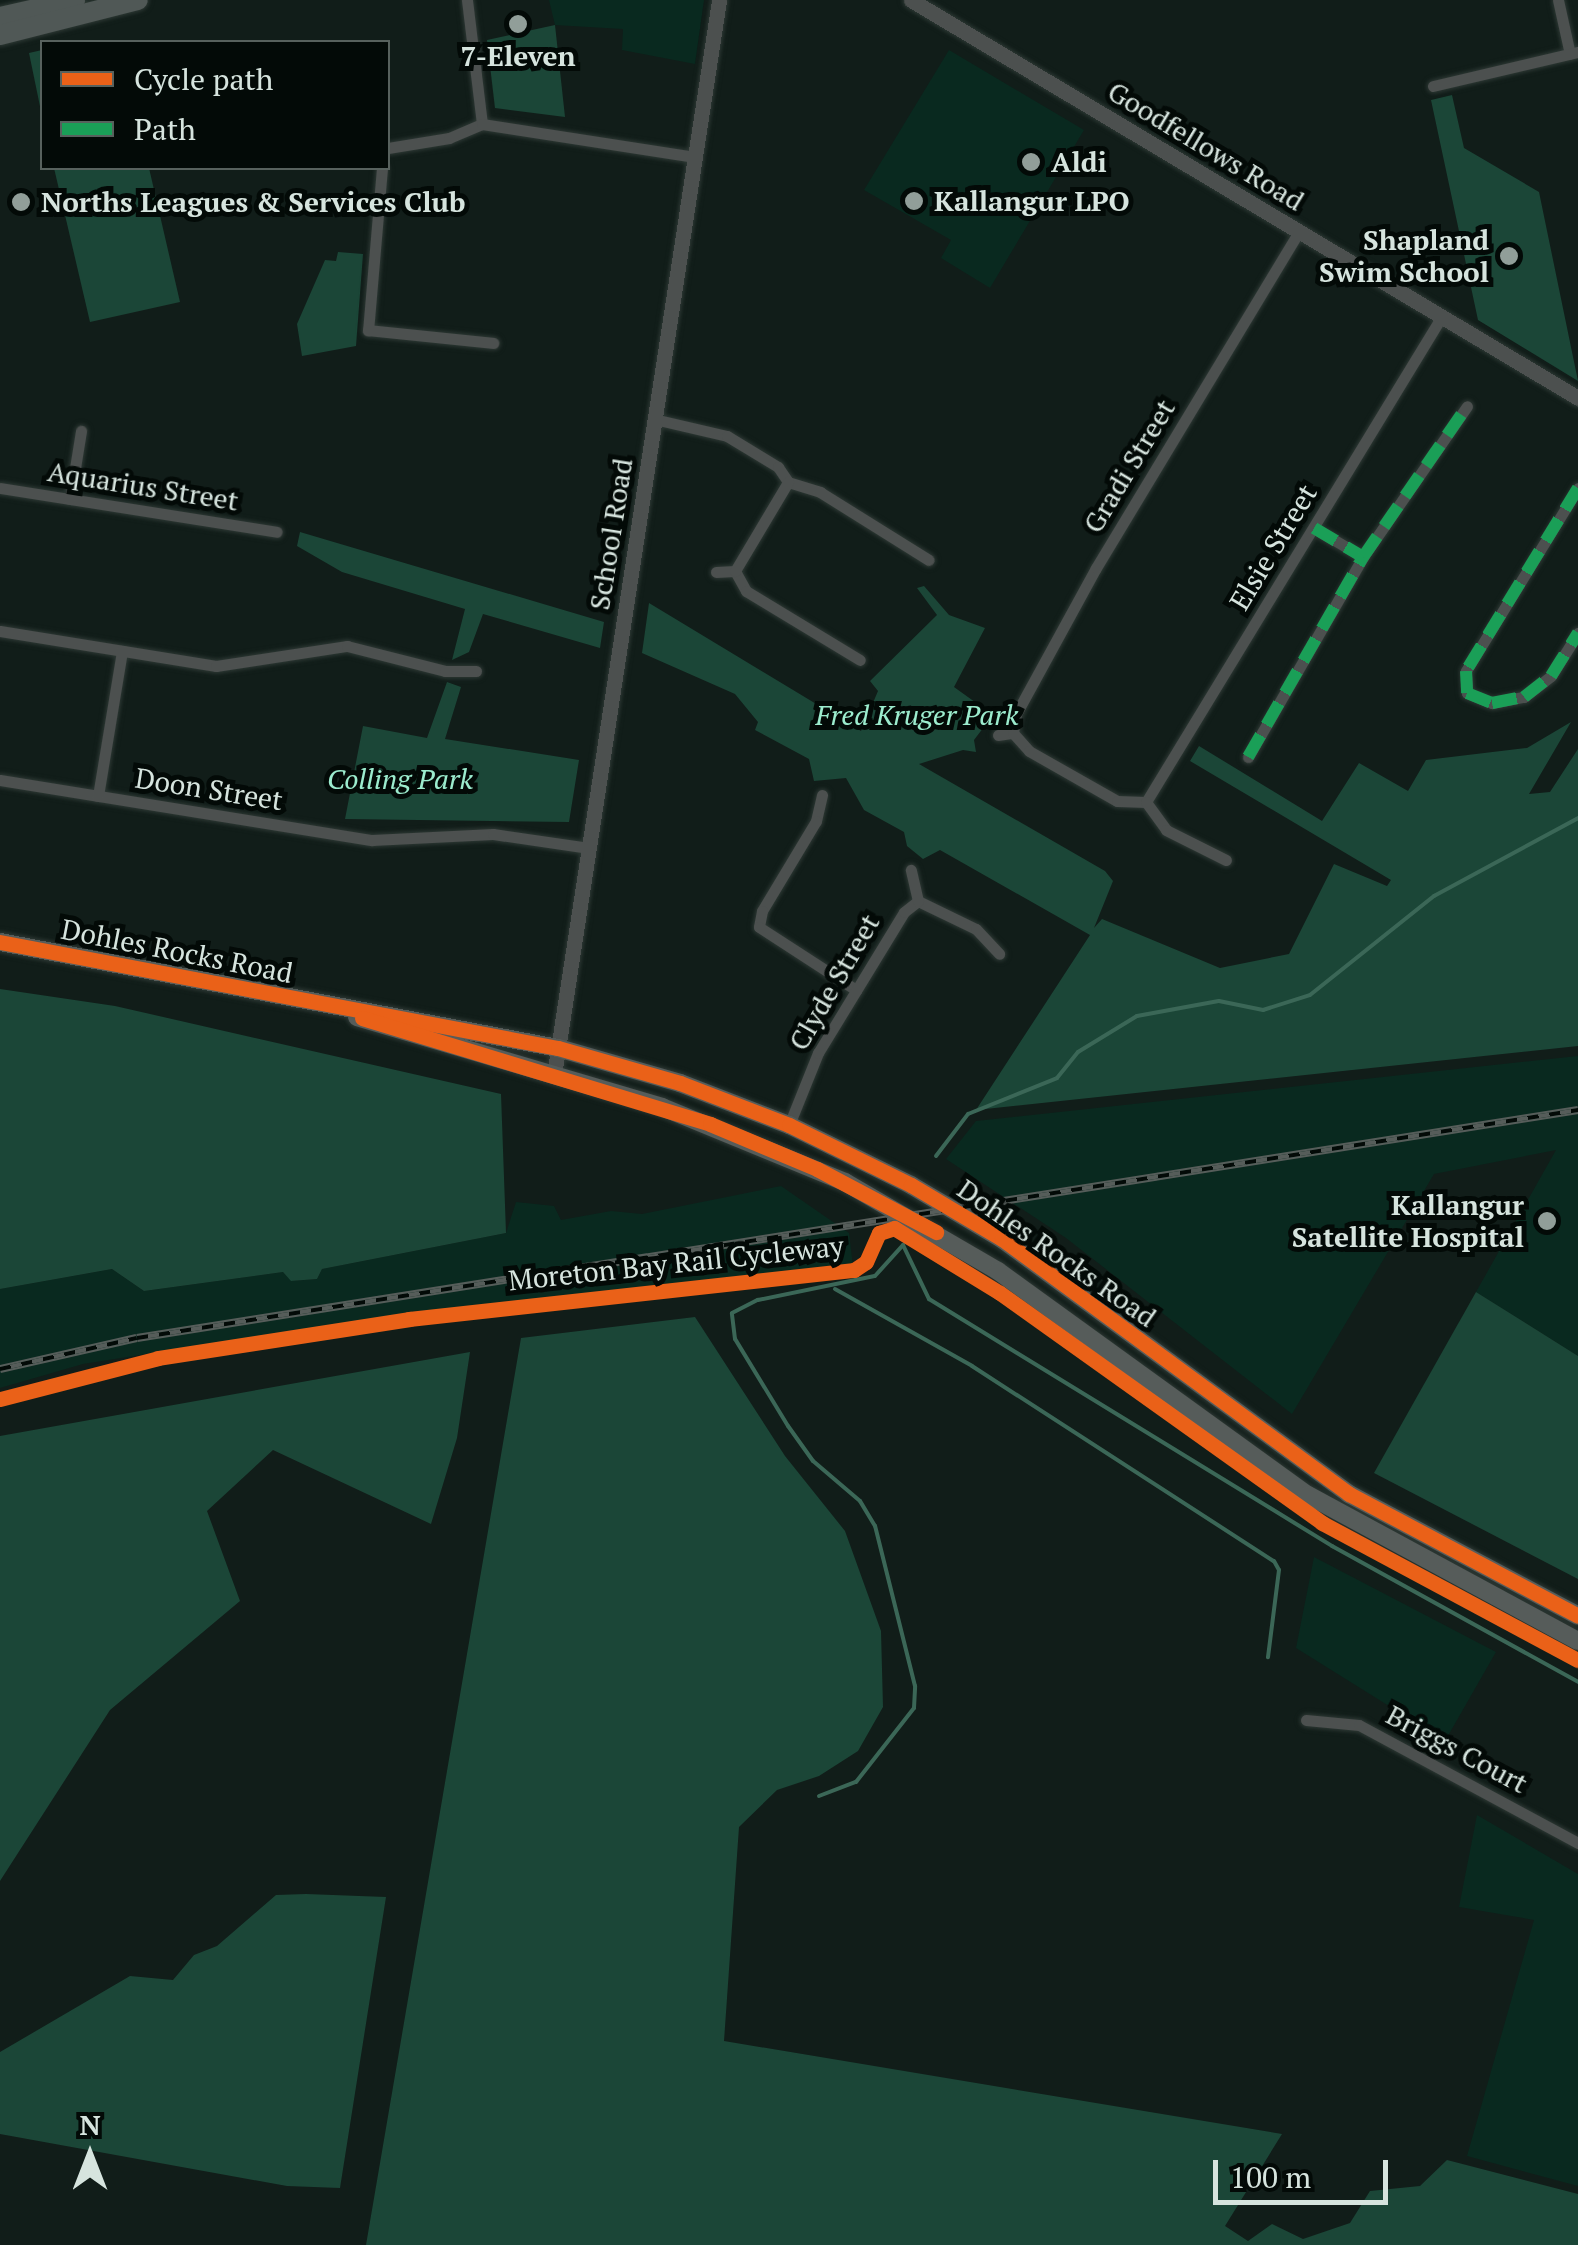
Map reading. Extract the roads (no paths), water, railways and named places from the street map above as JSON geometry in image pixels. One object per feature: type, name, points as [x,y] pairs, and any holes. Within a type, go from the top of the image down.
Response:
[{"type":"highway","points":[[5,25],[75,0]]},
{"type":"highway","points":[[5,25],[138,0]]},
{"type":"main road","name":"Dohles Rocks Road","points":[[0,942],[343,1010],[398,1014],[558,1048],[680,1083],[789,1125],[1002,1239],[1337,1487],[1578,1616]]},
{"type":"main road","name":"Dohles Rocks Road","points":[[343,1010],[393,1032],[554,1075],[748,1139],[905,1213],[1010,1279],[1322,1503],[1578,1641]]},
{"type":"street","points":[[468,0],[482,124]]},
{"type":"street","name":"School Road","points":[[554,1075],[719,0]]},
{"type":"street","name":"Goodfellows Road","points":[[911,0],[1578,398]]},
{"type":"street","points":[[1432,86],[1574,53],[1558,0]]},
{"type":"street","points":[[390,148],[448,138],[482,124],[696,157]]},
{"type":"street","points":[[382,170],[368,330],[493,343]]},
{"type":"street","name":"Gradi Street","points":[[1013,733],[1016,714],[1096,568],[1299,231]]},
{"type":"street","name":"Elsie Street","points":[[1146,802],[1442,316]]},
{"type":"street","points":[[1248,757],[1363,557],[1467,406]]},
{"type":"street","points":[[654,419],[727,436],[778,467],[788,482],[820,492],[929,560]]},
{"type":"street","points":[[70,499],[81,432]]},
{"type":"street","points":[[735,571],[788,482]]},
{"type":"street","name":"Aquarius Street","points":[[0,488],[278,532]]},
{"type":"street","points":[[1578,488],[1466,671],[1465,688],[1482,701],[1524,697],[1551,676],[1578,633]]},
{"type":"street","points":[[1314,528],[1363,557]]},
{"type":"street","points":[[716,572],[735,571]]},
{"type":"street","points":[[735,571],[746,591],[860,660]]},
{"type":"street","points":[[0,631],[226,667],[355,646],[445,672],[476,671]]},
{"type":"street","points":[[98,796],[122,651]]},
{"type":"street","points":[[998,735],[1013,733],[1029,751],[1116,801],[1146,802],[1166,830],[1226,860]]},
{"type":"street","name":"Doon Street","points":[[0,780],[372,840],[493,834],[589,848]]},
{"type":"street","points":[[822,795],[816,821],[762,912],[760,928],[856,990]]},
{"type":"street","name":"Clyde Street","points":[[789,1125],[818,1053],[918,901],[911,870]]},
{"type":"street","points":[[918,901],[976,929],[998,954]]},
{"type":"street","name":"Briggs Court","points":[[1306,1720],[1359,1725],[1578,1843]]},
{"type":"waterway","points":[[936,1156],[968,1114],[1057,1078],[1078,1052],[1137,1016],[1219,1001],[1263,1010],[1310,995],[1434,896],[1578,818]]},
{"type":"waterway","points":[[903,1245],[929,1299],[1332,1546],[1578,1682]]},
{"type":"waterway","points":[[819,1796],[856,1782],[914,1708],[915,1686],[875,1526],[860,1501],[813,1461],[788,1426],[735,1339],[732,1313],[758,1300],[875,1276],[903,1245]]},
{"type":"waterway","points":[[835,1289],[972,1366],[1274,1561],[1279,1570],[1268,1657]]},
{"type":"railway","points":[[0,1369],[137,1338],[1578,1110]]},
{"type":"place","name":"7-Eleven","points":[[518,24]]},
{"type":"place","name":"Aldi","points":[[1031,162]]},
{"type":"place","name":"Kallangur LPO","points":[[914,201]]},
{"type":"place","name":"Norths Leagues & Services Club","points":[[21,202]]},
{"type":"place","name":"Shapland Swim School","points":[[1509,256]]},
{"type":"place","name":"Kallangur Satellite Hospital","points":[[1547,1221]]},
{"type":"park label","name":"Fred Kruger Park","points":[[917,715]]},
{"type":"park label","name":"Colling Park","points":[[400,779]]}]
